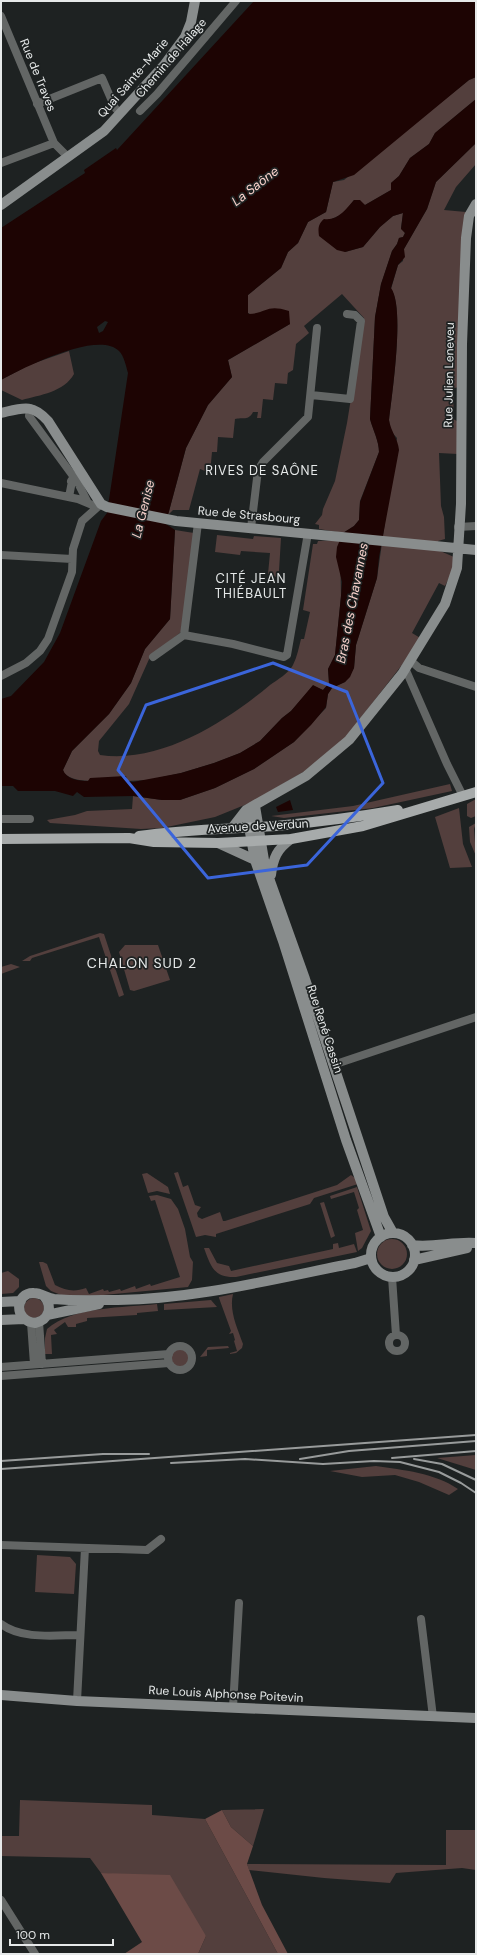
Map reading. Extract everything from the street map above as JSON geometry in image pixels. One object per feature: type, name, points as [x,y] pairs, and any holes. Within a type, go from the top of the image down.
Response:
[{"type":"main road","name":"Quai Sainte-Marie","points":[[1,204],[104,131],[164,64],[185,37],[191,22],[195,1]]},
{"type":"main road","name":"Rue Julien Leneveu","points":[[250,808],[288,788],[349,740],[406,668],[445,604],[456,572],[458,548],[462,344],[466,238],[469,216],[476,204]]},
{"type":"main road","points":[[1,413],[20,408],[37,410],[48,421],[102,506]]},
{"type":"main road","name":"Rue de Strasbourg","points":[[102,506],[170,520],[476,550]]},
{"type":"main road","name":"Avenue de Verdun","points":[[1,839],[129,838],[154,842],[218,843],[291,839],[363,826],[476,792]]},
{"type":"main road","name":"Avenue de Verdun","points":[[129,838],[163,832],[253,827],[344,819],[431,805]]},
{"type":"main road","points":[[250,808],[253,827]]},
{"type":"main road","points":[[232,828],[250,808]]},
{"type":"main road","name":"Rue René Cassin","points":[[253,827],[261,841],[270,880],[305,979],[384,1217],[393,1234]]},
{"type":"main road","name":"Rue René Cassin","points":[[253,827],[250,842],[255,860],[283,941],[346,1140],[381,1237]]},
{"type":"main road","points":[[270,880],[272,863],[276,852],[291,839]]},
{"type":"main road","points":[[218,843],[255,860]]},
{"type":"main road","points":[[283,941],[305,979]]},
{"type":"main road","points":[[314,1038],[333,1065]]},
{"type":"main road","points":[[393,1234],[404,1236],[412,1245],[414,1260],[407,1271],[402,1275],[392,1277],[382,1274],[377,1270],[371,1258],[373,1246],[381,1237],[393,1234]]},
{"type":"main road","points":[[412,1245],[424,1246],[467,1242],[476,1245]]},
{"type":"main road","points":[[414,1260],[476,1245]]},
{"type":"main road","points":[[35,1320],[19,1310],[20,1301],[24,1296],[32,1293],[53,1299],[119,1300],[215,1291],[355,1263],[371,1258]]},
{"type":"main road","points":[[35,1320],[49,1305],[44,1296]]},
{"type":"main road","points":[[1,1320],[35,1320],[119,1300]]},
{"type":"main road","points":[[1,1302],[20,1301]]},
{"type":"main road","name":"Rue Louis Alphonse Poitevin","points":[[1,1695],[77,1701],[476,1718]]},
{"type":"main road","name":"Rue Louis Alphonse Poitevin","points":[[1,1702],[18,1697]]},
{"type":"street","name":"Chemin de Halage","points":[[140,111],[157,94],[236,1]]},
{"type":"street","name":"Rue de Traves","points":[[1,16],[54,143]]},
{"type":"street","points":[[38,104],[102,78],[115,108],[120,112]]},
{"type":"street","points":[[1,163],[54,143],[68,157]]},
{"type":"street","points":[[311,395],[350,399],[361,320],[355,315],[346,314]]},
{"type":"street","points":[[251,528],[258,470],[263,462],[306,420],[309,414],[317,328]]},
{"type":"street","points":[[30,408],[29,416],[72,479],[78,483],[88,503]]},
{"type":"street","points":[[72,479],[84,476]]},
{"type":"street","points":[[69,497],[72,479]]},
{"type":"street","points":[[1,483],[69,497],[102,506]]},
{"type":"street","points":[[1,676],[26,663],[40,651],[48,639],[72,572],[73,548],[82,521],[102,506]]},
{"type":"street","points":[[184,635],[198,523]]},
{"type":"street","points":[[458,528],[476,526]]},
{"type":"street","points":[[153,657],[184,635],[233,644],[284,657],[289,652],[308,533]]},
{"type":"street","points":[[1,555],[72,559]]},
{"type":"street","points":[[463,796],[447,764],[406,668],[419,668],[476,687]]},
{"type":"street","points":[[1,819],[30,819]]},
{"type":"street","points":[[333,1065],[476,1018]]},
{"type":"street","points":[[392,1277],[396,1335]]},
{"type":"street","points":[[35,1320],[38,1364]]},
{"type":"street","points":[[180,1346],[188,1348],[193,1358],[190,1366],[184,1370],[176,1370],[169,1363],[169,1354],[173,1348],[180,1346]]},
{"type":"street","points":[[1,1367],[169,1354]]},
{"type":"street","points":[[1,1376],[169,1363]]},
{"type":"street","points":[[1,1545],[147,1550],[161,1539]]},
{"type":"street","points":[[77,1701],[85,1548]]},
{"type":"street","points":[[233,1707],[239,1603]]},
{"type":"street","points":[[421,1619],[433,1717]]},
{"type":"street","points":[[1,1624],[5,1627],[29,1634],[80,1635]]},
{"type":"street","points":[[1,1900],[35,1954]]},
{"type":"highlighted area","points":[[273,663],[347,692],[383,783],[307,865],[208,878],[118,770],[146,705]]},
{"type":"shaded area","points":[[476,77],[476,99],[435,133],[429,144],[410,158],[399,176],[391,183],[391,190],[365,205],[354,200],[343,214],[329,220],[345,252],[363,247],[380,227],[393,216],[403,213],[401,228],[405,233],[403,237],[399,238],[392,251],[381,284],[375,317],[370,419],[377,440],[379,452],[360,501],[359,520],[354,526],[343,533],[319,529],[319,525],[315,524],[322,515],[323,509],[335,481],[347,423],[364,318],[342,294],[304,326],[309,333],[296,344],[293,370],[288,373],[287,384],[275,383],[273,400],[263,399],[261,418],[257,418],[258,412],[253,412],[247,418],[235,419],[233,438],[218,437],[217,452],[212,452],[210,473],[200,469],[189,510],[173,510],[168,515],[186,448],[208,405],[232,377],[228,360],[290,324],[248,313],[248,295],[281,268],[288,252],[298,243],[308,222],[326,212],[333,182],[344,180],[469,80]]},
{"type":"shaded area","points":[[476,143],[476,164],[456,187],[444,210],[466,212],[460,387],[454,388],[453,419],[457,421],[458,454],[439,453],[441,506],[444,517],[445,539],[438,541],[438,550],[454,557],[452,572],[445,586],[439,583],[412,633],[422,639],[346,737],[305,771],[252,802],[215,817],[162,828],[141,829],[50,823],[47,820],[75,815],[87,811],[132,809],[133,796],[162,800],[180,800],[215,788],[254,769],[294,742],[326,708],[328,694],[332,688],[345,682],[354,668],[356,645],[377,578],[397,438],[390,430],[389,420],[395,372],[397,332],[397,313],[395,299],[391,289],[398,265],[403,261],[404,249],[427,209],[436,182]]},
{"type":"shaded area","points":[[69,351],[74,374],[70,380],[58,389],[22,400],[1,390],[1,380],[29,365]]},
{"type":"shaded area","points":[[175,530],[194,533],[181,632],[150,657],[129,704],[99,741],[98,751],[100,755],[123,756],[146,753],[169,747],[213,726],[253,699],[286,674],[294,662],[301,639],[304,639],[310,612],[303,610],[313,544],[317,544],[318,541],[340,540],[341,596],[335,655],[328,669],[329,683],[323,690],[313,686],[291,711],[282,718],[260,741],[240,753],[181,773],[149,780],[127,781],[125,776],[102,780],[77,780],[64,773],[63,770],[72,751],[109,714],[131,683],[145,649],[170,619]]},
{"type":"shaded area","points":[[217,535],[253,539],[254,536],[281,538],[279,571],[277,571],[276,577],[268,574],[270,553],[241,551],[240,555],[215,552]]},
{"type":"shaded area","points":[[450,784],[452,791],[373,808],[284,818],[271,816],[353,806]]},
{"type":"shaded area","points":[[476,799],[476,816],[471,818],[467,816],[467,804]]},
{"type":"shaded area","points":[[459,808],[463,844],[472,867],[450,868],[435,817]]},
{"type":"shaded area","points":[[476,823],[474,829],[476,856],[470,842],[469,827]]},
{"type":"shaded area","points":[[100,933],[104,934],[124,995],[119,997],[99,937],[32,958],[30,961],[22,961],[30,956]]},
{"type":"shaded area","points":[[125,945],[158,945],[170,980],[134,991],[130,990],[119,952]]},
{"type":"shaded area","points":[[11,964],[20,967],[1,974],[1,967]]},
{"type":"shaded area","points":[[178,1172],[183,1187],[188,1185],[195,1205],[201,1207],[197,1213],[198,1217],[202,1219],[220,1212],[223,1221],[337,1185],[351,1175],[355,1178],[358,1184],[314,1198],[310,1204],[216,1234],[216,1237],[205,1235],[196,1237],[174,1173]]},
{"type":"shaded area","points":[[147,1173],[168,1187],[170,1194],[157,1191],[148,1193],[142,1174]]},
{"type":"shaded area","points":[[357,1187],[371,1231],[362,1248],[358,1251],[355,1233],[363,1230],[357,1210],[359,1208],[354,1192],[331,1199],[330,1196]]},
{"type":"shaded area","points":[[157,1195],[171,1199],[178,1209],[185,1229],[190,1257],[193,1262],[192,1280],[188,1287],[93,1296],[61,1295],[51,1291],[46,1286],[39,1262],[47,1264],[55,1285],[63,1289],[70,1290],[86,1288],[89,1294],[103,1289],[104,1291],[108,1290],[109,1292],[120,1289],[121,1291],[135,1286],[136,1289],[180,1277],[155,1200],[151,1201],[149,1196]]},
{"type":"shaded area","points":[[324,1202],[335,1236],[331,1238],[320,1203]]},
{"type":"shaded area","points":[[392,1239],[403,1243],[407,1254],[403,1265],[392,1269],[381,1265],[377,1254],[381,1243]]},
{"type":"shaded area","points":[[338,1243],[339,1248],[354,1244],[357,1252],[236,1277],[223,1276],[214,1270],[204,1248],[209,1248],[217,1263],[229,1266],[231,1271],[333,1249],[333,1244]]},
{"type":"shaded area","points":[[8,1271],[19,1279],[19,1287],[13,1293],[1,1294],[1,1273]]},
{"type":"shaded area","points":[[233,1294],[233,1313],[243,1344],[242,1348],[236,1353],[230,1354],[237,1351],[235,1340],[233,1333],[229,1334],[231,1331],[219,1297]]},
{"type":"shaded area","points":[[30,1298],[38,1298],[44,1304],[44,1312],[38,1318],[30,1318],[24,1312],[24,1304]]},
{"type":"shaded area","points":[[211,1300],[217,1307],[164,1310],[164,1304]]},
{"type":"shaded area","points":[[157,1304],[158,1311],[137,1313],[137,1315],[87,1318],[87,1321],[76,1324],[76,1327],[68,1327],[65,1322],[54,1330],[57,1334],[51,1335],[52,1354],[45,1354],[45,1338],[47,1329],[58,1321],[99,1309]]},
{"type":"shaded area","points":[[228,1346],[229,1348],[207,1350],[207,1356],[200,1357],[208,1347]]},
{"type":"shaded area","points":[[180,1349],[186,1352],[189,1358],[186,1364],[180,1367],[174,1364],[171,1358],[174,1352]]},
{"type":"shaded area","points":[[476,1455],[476,1470],[437,1458]]},
{"type":"shaded area","points":[[376,1466],[429,1476],[439,1479],[458,1489],[449,1495],[419,1482],[395,1475],[362,1477],[330,1471]]},
{"type":"shaded area","points":[[37,1555],[70,1557],[76,1564],[74,1594],[35,1592]]},
{"type":"shaded area","points":[[20,1800],[152,1805],[152,1815],[205,1819],[278,1954],[198,1954],[206,1936],[126,1875],[101,1873],[90,1858],[1,1856],[1,1836],[19,1836]]},
{"type":"shaded area","points":[[264,1809],[253,1846],[231,1827],[222,1810]]},
{"type":"shaded area","points":[[222,1810],[231,1827],[253,1846],[247,1864],[262,1905],[288,1954],[278,1954],[205,1819]]},
{"type":"shaded area","points":[[446,1830],[476,1830],[476,1870],[462,1868],[396,1873],[390,1883],[249,1870],[247,1864],[446,1865]]},
{"type":"shaded area","points":[[101,1873],[170,1875],[206,1936],[198,1954],[124,1954],[142,1942]]},
{"type":"water","points":[[254,1],[476,1],[476,77],[469,80],[354,175],[333,182],[326,212],[308,222],[298,243],[288,252],[281,268],[248,295],[249,314],[276,308],[281,309],[289,311],[290,324],[228,360],[232,377],[208,405],[186,448],[168,515],[166,524],[175,530],[170,619],[145,649],[131,683],[109,714],[72,751],[63,770],[67,776],[81,781],[88,781],[90,778],[126,776],[127,781],[133,782],[181,773],[214,763],[240,753],[260,741],[282,718],[291,711],[313,685],[323,690],[329,683],[328,669],[335,655],[342,582],[336,557],[337,547],[343,533],[354,526],[359,520],[360,502],[379,452],[377,440],[370,419],[375,317],[381,284],[392,251],[399,238],[403,237],[405,233],[401,229],[403,213],[393,216],[380,227],[363,247],[345,252],[337,250],[319,236],[319,227],[324,219],[338,216],[354,200],[360,200],[365,205],[391,190],[391,183],[399,176],[410,158],[429,144],[435,133],[476,99],[476,143],[436,182],[427,209],[404,249],[405,257],[398,265],[391,288],[395,298],[397,331],[395,372],[389,420],[399,450],[379,557],[377,578],[356,645],[354,668],[350,677],[345,682],[332,688],[328,694],[326,707],[294,742],[254,769],[215,788],[180,800],[162,800],[133,796],[84,797],[77,792],[73,796],[55,791],[18,791],[13,786],[1,786],[1,699],[11,696],[44,662],[60,633],[101,521],[107,513],[128,373],[124,358],[119,351],[109,346],[95,345],[60,353],[26,367],[1,380],[1,228],[85,173],[84,170],[116,148],[117,150]],"holes":[[[105,321],[108,322],[103,331],[99,333],[97,327]]]},
{"type":"water","points":[[290,800],[293,810],[278,812],[276,807]]},
{"type":"railway","points":[[1,1469],[476,1435]]},
{"type":"railway","points":[[300,1459],[349,1451],[476,1441]]},
{"type":"railway","points":[[392,1458],[476,1451]]},
{"type":"railway","points":[[1,1461],[103,1454],[149,1454]]},
{"type":"railway","points":[[171,1463],[245,1459],[323,1464],[374,1461],[400,1462],[439,1472],[461,1483],[476,1493]]},
{"type":"railway","points":[[414,1459],[442,1464],[476,1480]]},
{"type":"district","name":"RIVES DE SAÔNE","points":[[262,470]]},
{"type":"district","name":"CITÉ JEAN THIÉBAULT","points":[[251,586]]},
{"type":"district","name":"CHALON SUD 2","points":[[142,963]]},
{"type":"water label","name":"La Saône","points":[[255,186]]},
{"type":"water label","name":"La Genise","points":[[143,509]]},
{"type":"water label","name":"Bras des Chavannes","points":[[352,603]]}]
